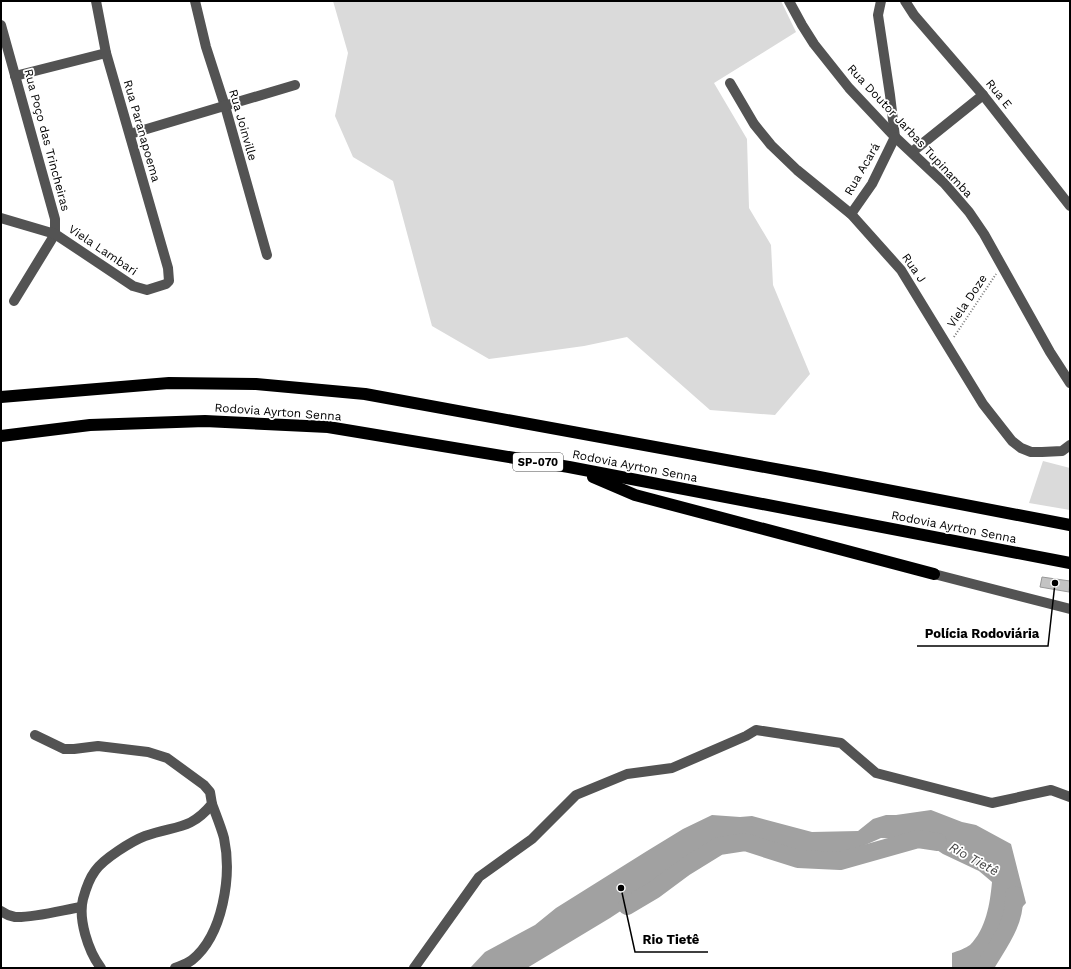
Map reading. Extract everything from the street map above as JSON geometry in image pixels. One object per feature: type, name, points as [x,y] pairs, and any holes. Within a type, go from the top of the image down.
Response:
[{"type":"highway","name":"Rodovia Ayrton Senna","points":[[1,397],[169,383],[256,384],[365,394],[814,476],[1070,525]]},
{"type":"highway","name":"Rodovia Ayrton Senna","points":[[1,436],[90,425],[205,421],[328,427],[569,467],[1070,563]]},
{"type":"highway","points":[[569,467],[635,495],[934,574]]},
{"type":"street","name":"Rua Paranapoema","points":[[96,1],[106,53],[168,268]]},
{"type":"street","name":"Rua Joinville","points":[[195,1],[206,47],[225,106],[267,255]]},
{"type":"street","name":"Rua Doutor Jarbas Tupinamba","points":[[789,1],[814,44],[849,88],[895,137],[944,183],[969,212],[984,234],[1050,352],[1070,383]]},
{"type":"street","points":[[881,1],[878,15],[895,137]]},
{"type":"street","name":"Rua E","points":[[906,1],[914,16],[983,95],[1070,206]]},
{"type":"street","name":"Rua Poço das Trincheiras","points":[[1,25],[55,219],[55,234]]},
{"type":"street","points":[[16,76],[106,53]]},
{"type":"street","name":"Rua J","points":[[730,83],[754,124],[771,145],[797,170],[851,214],[902,270],[983,404],[1012,441],[1021,448],[1031,452],[1062,450],[1070,445]]},
{"type":"street","points":[[130,134],[295,85]]},
{"type":"street","points":[[912,152],[983,95]]},
{"type":"street","name":"Rua Acará","points":[[851,214],[872,184],[895,137]]},
{"type":"street","points":[[1,218],[55,234],[14,300]]},
{"type":"street","name":"Viela Lambari","points":[[55,234],[139,289],[147,290],[166,284],[169,281],[170,276],[168,268]]},
{"type":"street","points":[[934,574],[1070,610]]},
{"type":"street","points":[[1024,597],[1070,603]]},
{"type":"street","points":[[414,968],[479,877],[532,839],[576,795],[627,774],[672,768],[746,736],[756,730],[841,743],[876,773],[992,803],[1051,790],[1070,797]]},
{"type":"street","points":[[35,735],[64,749],[74,750],[98,746],[148,752],[167,758],[204,785],[210,792],[212,804],[224,838],[228,876],[220,915],[207,944],[191,961],[175,968]]},
{"type":"street","points":[[101,968],[97,963],[88,943],[83,924],[81,907],[87,885],[96,869],[111,856],[144,836],[178,828],[200,817],[212,804]]},
{"type":"street","points":[[1,911],[15,917],[21,917],[81,907]]},
{"type":"path","name":"Viela Doze","points":[[947,346],[1002,266]]},
{"type":"shaded area","points":[[333,1],[781,1],[796,32],[714,83],[747,139],[749,208],[771,245],[773,285],[810,374],[775,415],[710,410],[627,337],[584,346],[489,359],[432,326],[393,181],[353,157],[335,116],[348,53]]},
{"type":"shaded area","points":[[1043,461],[1070,468],[1070,510],[1029,503]]},
{"type":"water","name":"Rio Tietê","points":[[931,810],[962,822],[976,825],[1011,844],[1026,903],[1004,926],[986,956],[984,968],[952,968],[952,953],[970,945],[980,932],[986,916],[992,882],[979,871],[925,844],[904,839],[881,838],[836,858],[815,863],[795,861],[766,849],[751,838],[707,850],[687,861],[662,878],[648,893],[610,918],[527,968],[470,968],[485,952],[535,925],[556,908],[683,829],[712,815],[740,817],[752,816],[812,832],[858,831],[873,819],[886,815]]},
{"type":"building","points":[[1042,577],[1070,581],[1069,592],[1040,587]]},
{"type":"waterway","name":"Rio Tietê","points":[[627,906],[654,890],[685,867],[719,846],[745,842],[798,859],[840,861],[918,839],[938,842]]},
{"type":"waterway","name":"Rio Tietê","points":[[984,968],[1009,924],[1014,905],[1014,895]]},
{"type":"place","name":"Polícia Rodoviária","points":[[1055,583]]},
{"type":"place","name":"Rio Tietê","points":[[621,888]]}]
